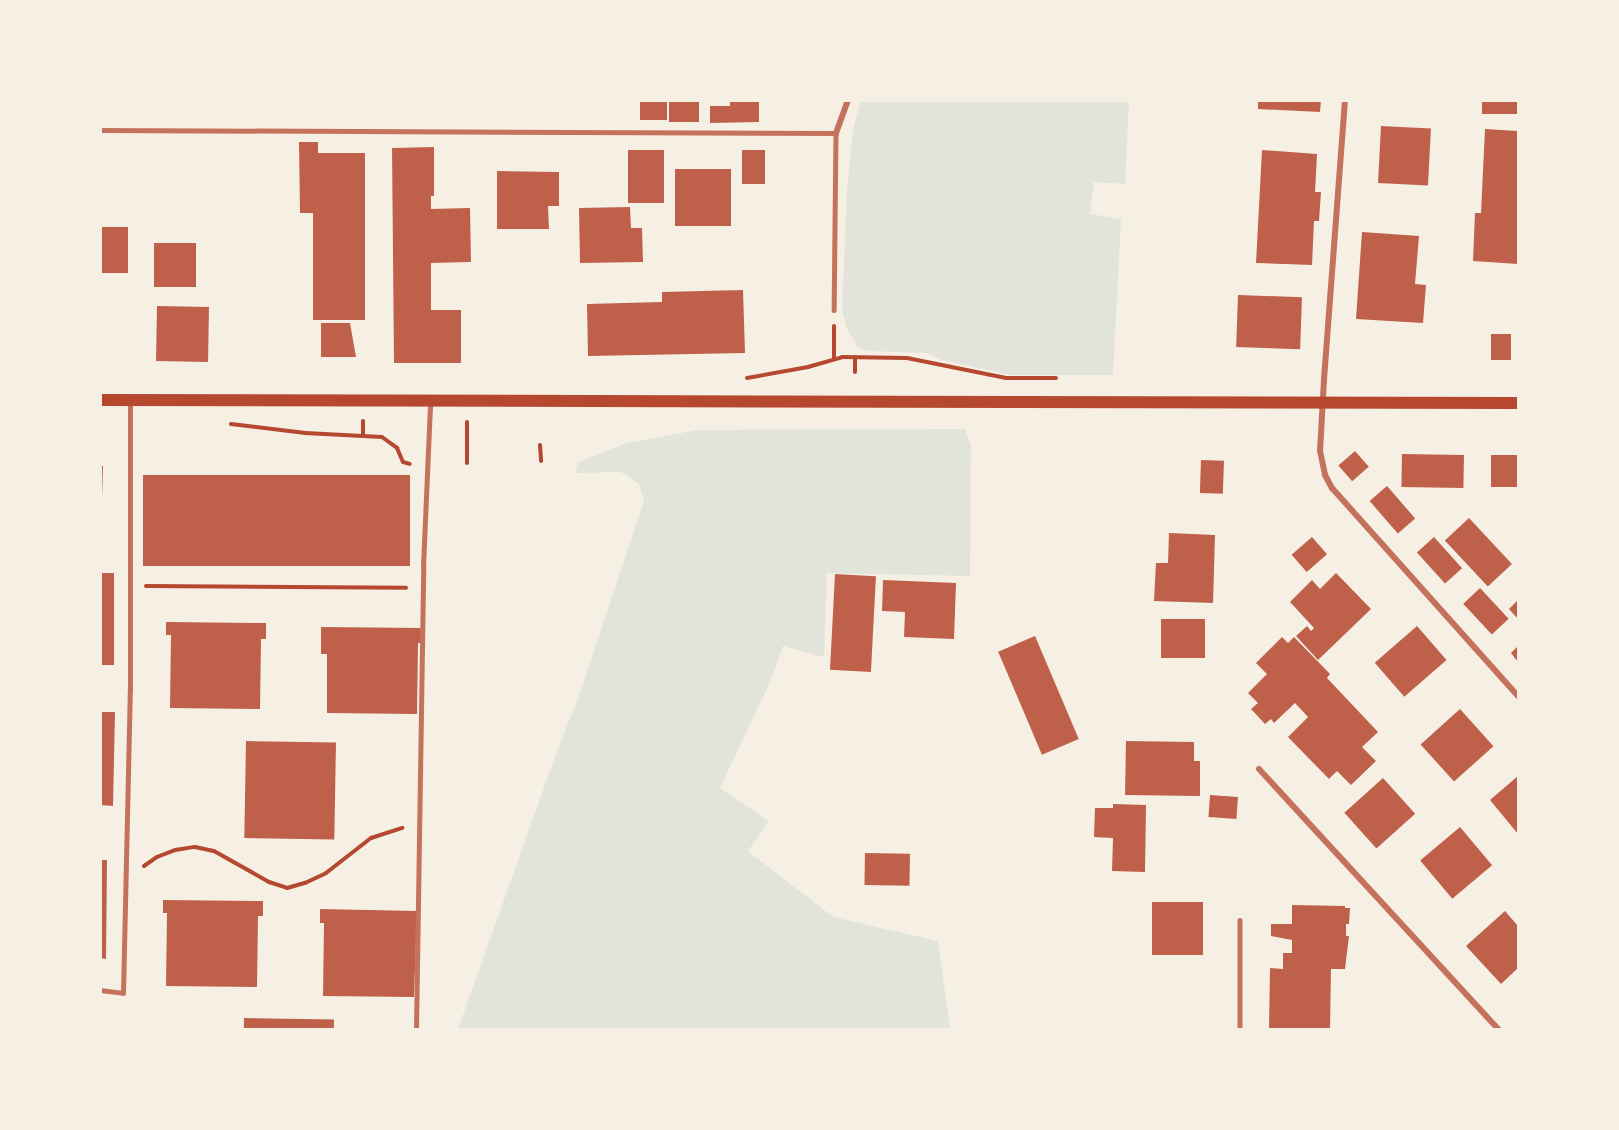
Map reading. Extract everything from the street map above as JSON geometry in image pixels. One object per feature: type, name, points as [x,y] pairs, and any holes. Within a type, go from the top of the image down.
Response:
[{"type":"main road","points":[[100,400],[1518,403]]},
{"type":"street","points":[[836,133],[848,100]]},
{"type":"street","points":[[1345,100],[1320,451],[1325,475],[1332,488],[1518,696]]},
{"type":"street","points":[[1259,769],[1499,1029]]},
{"type":"lane","points":[[100,130],[836,133],[834,310]]},
{"type":"lane","points":[[100,990],[123,993],[130,586],[130,400]]},
{"type":"lane","points":[[417,1029],[423,588],[430,400]]},
{"type":"lane","points":[[1240,920],[1240,1029]]},
{"type":"path","points":[[834,310],[834,358]]},
{"type":"path","points":[[855,357],[855,372]]},
{"type":"path","points":[[739,379],[808,367],[834,358],[855,357],[927,360],[1006,378],[1066,378]]},
{"type":"path","points":[[226,423],[304,433],[382,437],[393,444],[403,462],[409,464]]},
{"type":"path","points":[[540,445],[541,461]]},
{"type":"path","points":[[130,586],[423,588]]},
{"type":"path","points":[[126,879],[157,857],[175,850],[195,847],[214,851],[269,882],[288,888],[326,873],[371,838],[392,829],[421,825]]},
{"type":"shaded area","points":[[861,101],[1129,101],[1125,184],[1094,182],[1090,214],[1121,219],[1113,375],[1010,375],[942,360],[927,353],[867,351],[858,347],[847,329],[842,310],[847,191],[853,129]]},
{"type":"shaded area","points":[[965,429],[971,446],[970,576],[827,573],[824,657],[783,646],[771,680],[720,788],[769,821],[748,851],[833,917],[938,941],[950,1029],[458,1029],[557,751],[579,696],[644,501],[639,484],[621,472],[575,473],[578,462],[627,443],[697,430]]},
{"type":"building","points":[[640,100],[667,100],[667,120],[640,120]]},
{"type":"building","points":[[669,100],[699,100],[699,122],[669,122]]},
{"type":"building","points":[[730,100],[759,100],[759,122],[710,123],[710,106],[730,106]]},
{"type":"building","points":[[1258,100],[1321,100],[1320,112],[1258,109]]},
{"type":"building","points":[[1482,100],[1518,100],[1518,114],[1482,114]]},
{"type":"building","points":[[1381,126],[1431,129],[1428,186],[1378,183]]},
{"type":"building","points":[[1485,129],[1518,131],[1518,264],[1473,261],[1475,213],[1481,213]]},
{"type":"building","points":[[299,142],[318,142],[318,153],[365,153],[365,320],[313,320],[313,213],[300,213]]},
{"type":"building","points":[[434,147],[434,196],[431,196],[431,209],[470,208],[471,262],[431,263],[431,310],[461,310],[461,363],[394,363],[392,148]]},
{"type":"building","points":[[628,150],[664,150],[664,203],[628,203]]},
{"type":"building","points":[[742,150],[765,150],[765,184],[742,184]]},
{"type":"building","points":[[1262,150],[1317,154],[1315,192],[1321,192],[1319,221],[1314,221],[1312,265],[1256,263]]},
{"type":"building","points":[[675,169],[731,169],[731,226],[675,226]]},
{"type":"building","points":[[497,171],[559,172],[559,206],[548,206],[549,229],[497,229]]},
{"type":"building","points":[[630,207],[631,228],[642,228],[643,262],[580,263],[579,208]]},
{"type":"building","points":[[100,227],[128,227],[128,273],[100,273]]},
{"type":"building","points":[[1362,232],[1419,236],[1415,284],[1426,285],[1423,323],[1356,319]]},
{"type":"building","points":[[154,243],[196,243],[196,287],[154,287]]},
{"type":"building","points":[[743,290],[745,353],[588,356],[587,304],[662,302],[662,292]]},
{"type":"building","points":[[1238,295],[1302,297],[1300,349],[1236,347]]},
{"type":"building","points":[[157,306],[209,307],[208,362],[156,361]]},
{"type":"building","points":[[321,323],[350,323],[356,357],[321,357]]},
{"type":"building","points":[[1491,334],[1511,334],[1511,360],[1491,360]]},
{"type":"building","points":[[1355,451],[1369,467],[1352,481],[1338,465]]},
{"type":"building","points":[[1402,454],[1464,455],[1463,488],[1401,487]]},
{"type":"building","points":[[1491,455],[1518,455],[1518,487],[1491,487]]},
{"type":"building","points":[[1201,460],[1224,461],[1223,494],[1200,493]]},
{"type":"building","points":[[100,466],[103,466],[102,499],[100,499]]},
{"type":"building","points":[[143,475],[410,475],[410,566],[143,566]]},
{"type":"building","points":[[1387,486],[1415,518],[1398,534],[1370,501]]},
{"type":"building","points":[[1469,518],[1512,564],[1488,587],[1445,541]]},
{"type":"building","points":[[1169,533],[1215,535],[1213,603],[1154,601],[1156,563],[1168,563]]},
{"type":"building","points":[[1312,537],[1327,554],[1307,572],[1292,555]]},
{"type":"building","points":[[1434,537],[1462,568],[1445,584],[1417,552]]},
{"type":"building","points":[[100,573],[114,573],[114,665],[100,665]]},
{"type":"building","points":[[1336,573],[1371,609],[1318,660],[1296,636],[1307,626],[1311,631],[1314,628],[1290,602],[1312,580],[1320,589]]},
{"type":"building","points":[[835,574],[876,576],[871,672],[830,670]]},
{"type":"building","points":[[883,580],[956,583],[954,639],[904,637],[905,612],[882,611]]},
{"type":"building","points":[[1480,588],[1509,619],[1492,634],[1463,604]]},
{"type":"building","points":[[1518,600],[1518,619],[1509,609]]},
{"type":"building","points":[[1161,619],[1205,619],[1205,658],[1161,658]]},
{"type":"building","points":[[166,622],[266,623],[266,639],[261,639],[260,709],[170,708],[171,635],[166,635]]},
{"type":"building","points":[[1417,626],[1447,660],[1404,697],[1375,663]]},
{"type":"building","points":[[321,627],[422,628],[422,643],[418,643],[417,714],[327,713],[327,654],[321,654]]},
{"type":"building","points":[[1035,636],[1079,739],[1042,755],[998,652]]},
{"type":"building","points":[[1282,637],[1288,643],[1294,637],[1330,674],[1327,678],[1378,732],[1362,747],[1376,761],[1351,785],[1337,771],[1329,779],[1288,737],[1308,717],[1295,703],[1274,723],[1271,719],[1265,724],[1251,709],[1258,703],[1248,693],[1267,674],[1256,663]]},
{"type":"building","points":[[1518,646],[1518,662],[1511,653]]},
{"type":"building","points":[[1460,709],[1493,746],[1454,782],[1421,744]]},
{"type":"building","points":[[100,712],[115,712],[113,806],[100,805]]},
{"type":"building","points":[[246,741],[336,743],[334,840],[244,838]]},
{"type":"building","points":[[1126,741],[1194,742],[1194,761],[1200,761],[1200,796],[1125,795]]},
{"type":"building","points":[[1518,776],[1518,834],[1490,800]]},
{"type":"building","points":[[1383,778],[1415,814],[1376,848],[1344,813]]},
{"type":"building","points":[[1210,795],[1238,797],[1236,819],[1208,817]]},
{"type":"building","points":[[1113,804],[1146,805],[1145,872],[1112,871],[1113,838],[1094,837],[1095,808],[1113,808]]},
{"type":"building","points":[[1460,827],[1492,865],[1452,899],[1420,860]]},
{"type":"building","points":[[865,853],[910,854],[909,886],[864,885]]},
{"type":"building","points":[[100,860],[107,860],[106,959],[100,958]]},
{"type":"building","points":[[163,900],[263,901],[263,916],[258,916],[257,987],[166,986],[167,913],[163,913]]},
{"type":"building","points":[[1152,902],[1203,902],[1203,955],[1152,955]]},
{"type":"building","points":[[1292,905],[1350,908],[1349,924],[1346,924],[1346,936],[1349,936],[1345,969],[1331,969],[1330,1030],[1269,1030],[1270,968],[1283,969],[1283,953],[1292,953],[1292,940],[1271,936],[1271,924],[1292,924]]},
{"type":"building","points":[[320,909],[417,911],[414,997],[323,996],[324,923],[320,923]]},
{"type":"building","points":[[1505,911],[1518,926],[1518,968],[1501,984],[1466,946]]},
{"type":"building","points":[[244,1018],[334,1020],[334,1030],[244,1030]]}]
